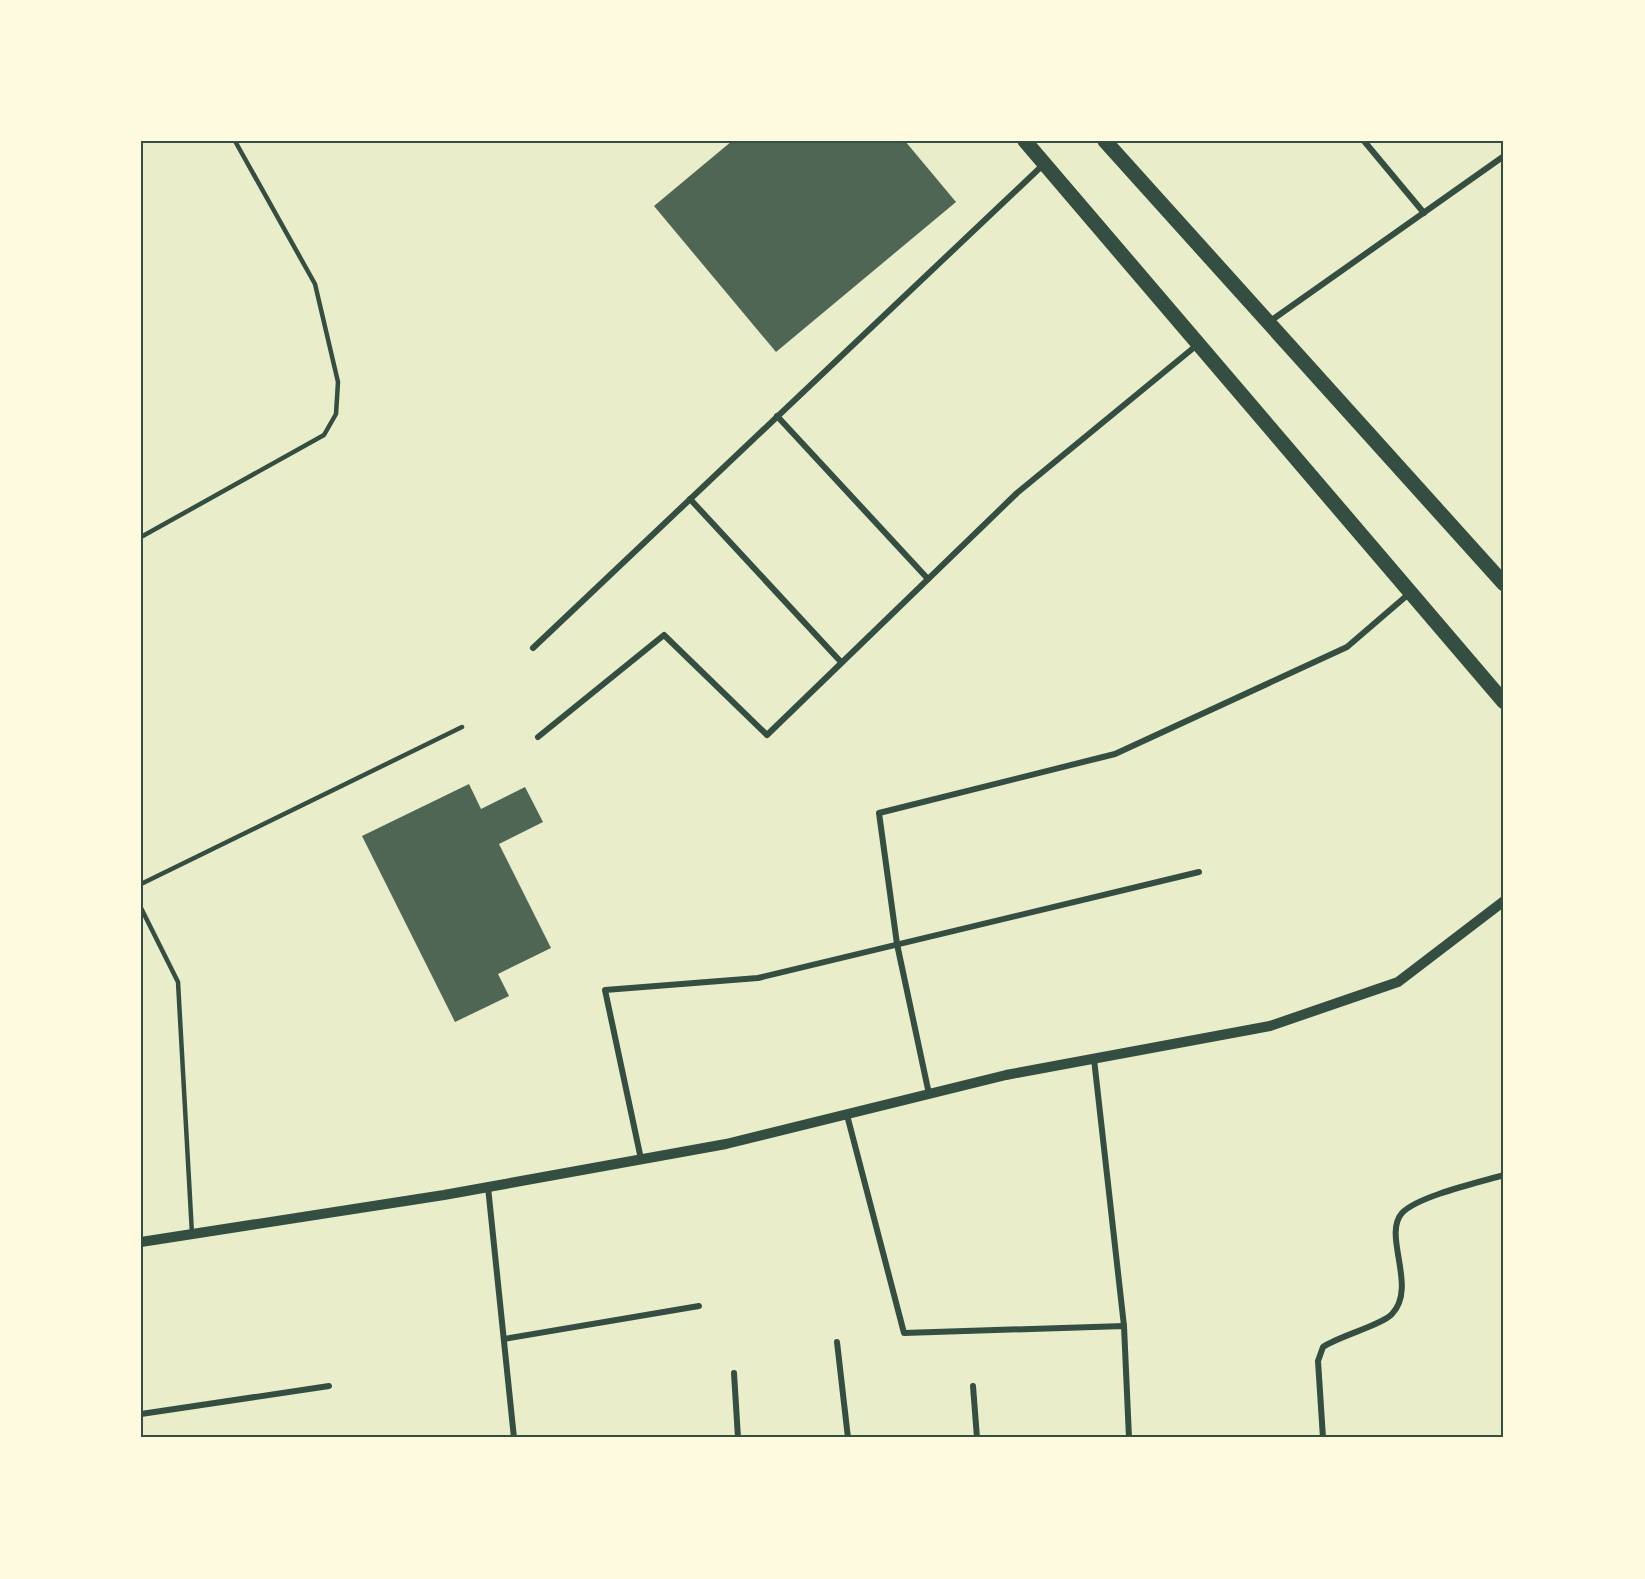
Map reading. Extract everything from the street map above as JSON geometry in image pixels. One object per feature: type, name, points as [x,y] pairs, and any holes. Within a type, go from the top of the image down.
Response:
[{"type":"main road","points":[[1025,141],[1504,702]]},
{"type":"main road","points":[[1105,141],[1504,583]]},
{"type":"street","points":[[1364,141],[1424,213]]},
{"type":"street","points":[[1268,322],[1504,156]]},
{"type":"street","points":[[533,648],[1044,163]]},
{"type":"street","points":[[538,736],[664,636],[766,735],[1017,493],[1197,345]]},
{"type":"street","points":[[777,416],[928,579]]},
{"type":"street","points":[[690,499],[841,662]]},
{"type":"street","points":[[929,1094],[897,944],[879,813],[1114,754],[1347,647],[1411,592]]},
{"type":"street","points":[[641,1159],[605,990],[758,978],[1199,872]]},
{"type":"street","points":[[141,1242],[488,1187],[726,1144],[1006,1075],[1270,1026],[1398,982],[1504,901]]},
{"type":"street","points":[[1094,1059],[1124,1326],[1129,1438]]},
{"type":"street","points":[[847,1114],[904,1333],[1124,1326]]},
{"type":"street","points":[[1323,1438],[1318,1361],[1323,1347],[1391,1316],[1400,1305],[1402,1287],[1396,1227],[1401,1214],[1419,1202],[1504,1175]]},
{"type":"street","points":[[488,1187],[514,1438]]},
{"type":"street","points":[[504,1339],[699,1306]]},
{"type":"street","points":[[837,1342],[848,1438]]},
{"type":"street","points":[[734,1373],[738,1438]]},
{"type":"street","points":[[141,1414],[329,1386]]},
{"type":"street","points":[[973,1386],[976,1438]]},
{"type":"lane","points":[[141,537],[324,435],[336,414],[338,382],[315,284],[236,141]]},
{"type":"lane","points":[[141,884],[462,727]]},
{"type":"lane","points":[[141,908],[178,982],[192,1234]]},
{"type":"building","points":[[732,141],[905,141],[956,202],[776,352],[654,206]]},
{"type":"building","points":[[469,784],[481,809],[525,787],[543,822],[499,844],[551,948],[498,974],[509,996],[455,1022],[362,836]]}]
